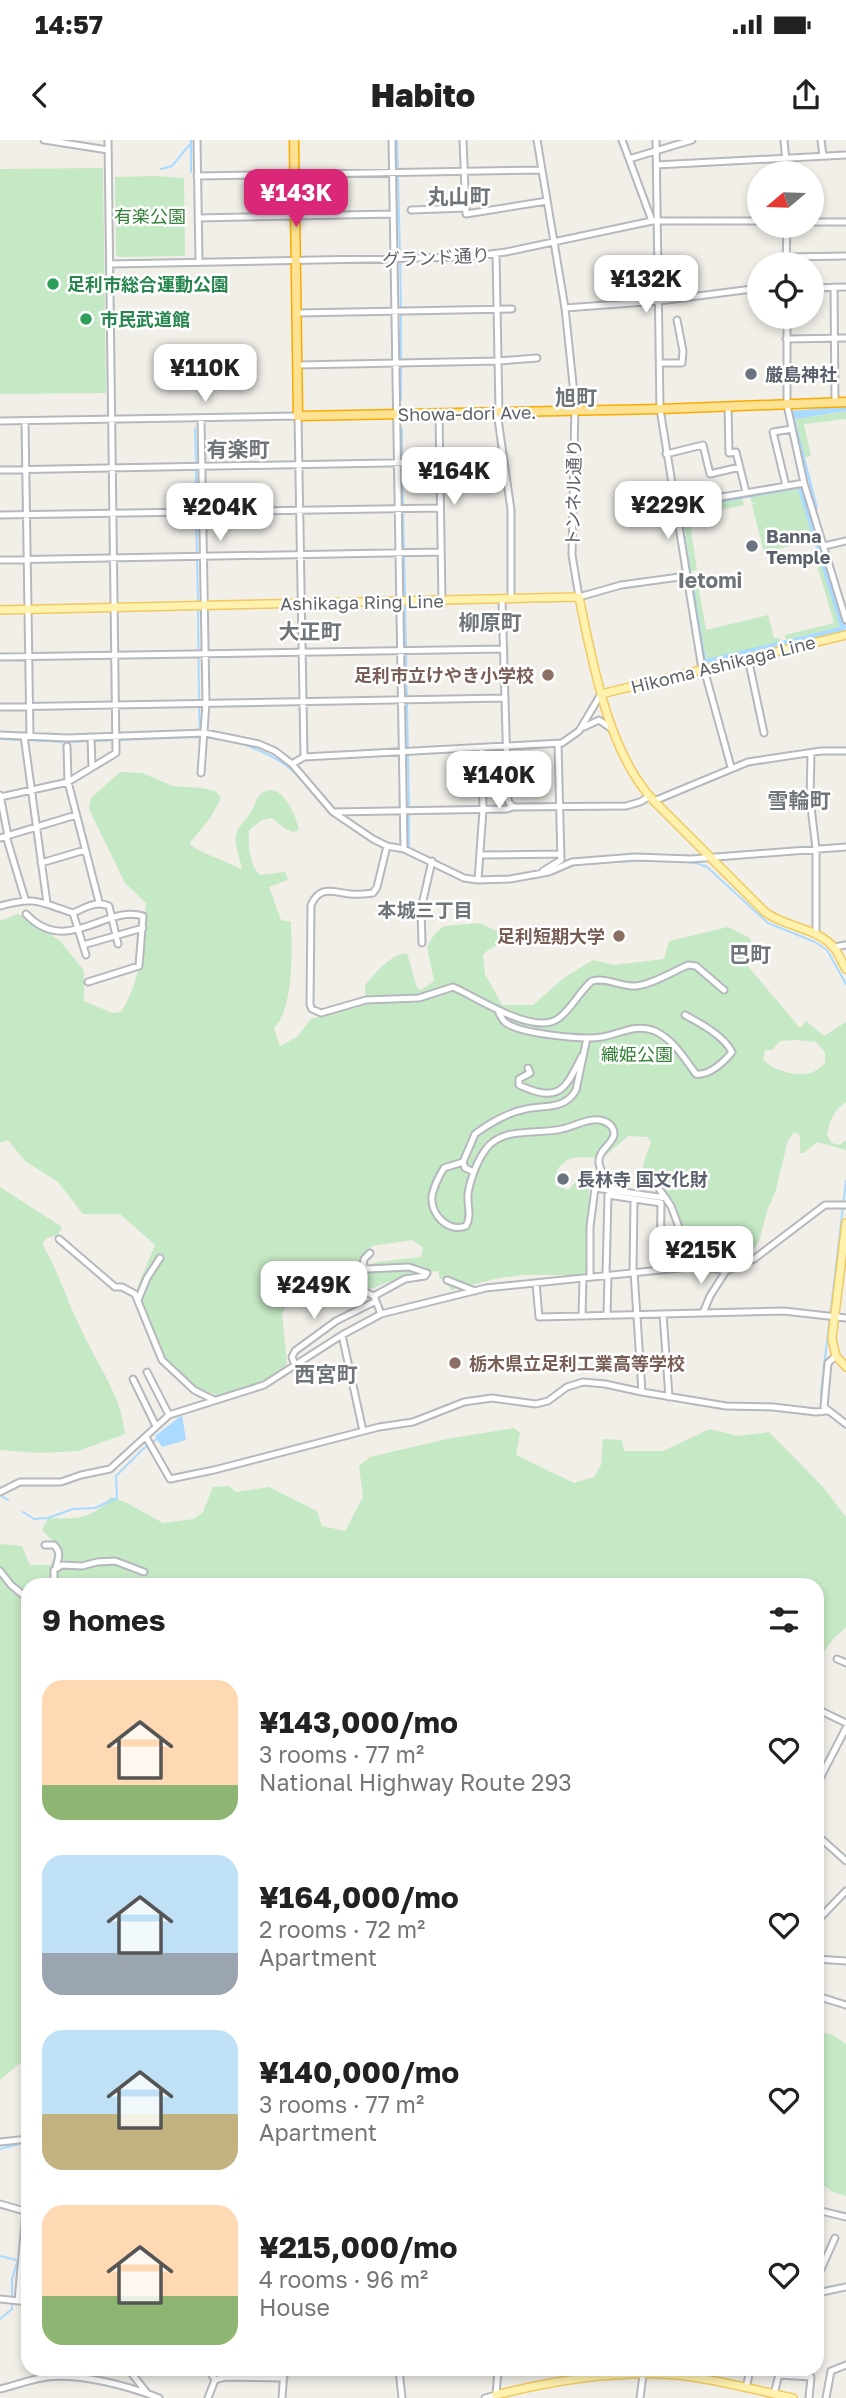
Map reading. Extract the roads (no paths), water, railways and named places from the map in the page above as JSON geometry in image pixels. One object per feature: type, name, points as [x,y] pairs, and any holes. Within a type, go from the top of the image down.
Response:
[{"type":"highway","points":[[294,140],[298,416]]},
{"type":"highway","name":"Showa-dori Ave.","points":[[298,416],[660,409],[846,402]]},
{"type":"main road","name":"Ashikaga Ring Line","points":[[0,610],[579,597]]},
{"type":"main road","points":[[579,597],[601,694],[612,729],[633,771],[652,799],[771,917],[816,934],[834,947],[846,969]]},
{"type":"main road","name":"Hikoma Ashikaga Line","points":[[601,694],[846,635]]},
{"type":"main road","points":[[846,1223],[832,1343],[836,1356],[846,1367]]},
{"type":"main road","points":[[496,2395],[512,2395],[592,2376]]},
{"type":"main road","points":[[696,2376],[793,2398]]},
{"type":"street","points":[[44,140],[108,150]]},
{"type":"street","points":[[25,899],[5,837],[0,796],[68,782],[116,753],[108,140]]},
{"type":"street","points":[[197,140],[199,262]]},
{"type":"street","points":[[392,140],[404,849]]},
{"type":"street","points":[[463,140],[466,214],[547,201]]},
{"type":"street","name":"トンネル通り","points":[[537,140],[565,308],[575,411],[572,555],[579,597]]},
{"type":"street","points":[[622,140],[655,221]]},
{"type":"street","points":[[656,140],[655,221],[660,409],[703,668],[731,767]]},
{"type":"street","points":[[629,159],[692,140]]},
{"type":"street","points":[[784,140],[787,158]]},
{"type":"street","points":[[821,140],[823,156]]},
{"type":"street","points":[[656,165],[846,155]]},
{"type":"street","points":[[197,176],[542,170]]},
{"type":"street","points":[[411,210],[466,208]]},
{"type":"street","points":[[198,218],[393,214]]},
{"type":"street","name":"グランド通り","points":[[110,264],[394,259],[496,254],[655,221],[747,222]]},
{"type":"street","points":[[824,222],[846,222]]},
{"type":"street","points":[[496,254],[498,412],[511,510],[511,599]]},
{"type":"street","points":[[824,256],[846,256]]},
{"type":"street","points":[[824,288],[846,287]]},
{"type":"street","points":[[834,288],[835,402]]},
{"type":"street","points":[[565,308],[659,301],[747,290]]},
{"type":"street","points":[[296,313],[512,309]]},
{"type":"street","points":[[660,363],[682,363],[683,351],[677,320]]},
{"type":"street","points":[[786,329],[787,405],[804,483],[846,620]]},
{"type":"street","points":[[786,339],[846,338]]},
{"type":"street","points":[[298,365],[537,358]]},
{"type":"street","points":[[728,407],[729,453],[737,452],[746,492]]},
{"type":"street","points":[[439,414],[442,601]]},
{"type":"street","points":[[0,421],[298,416],[304,757]]},
{"type":"street","points":[[201,418],[205,654],[205,733],[201,773]]},
{"type":"street","points":[[25,421],[30,706],[24,736],[47,903]]},
{"type":"street","points":[[786,486],[773,432],[792,429]]},
{"type":"street","points":[[666,454],[704,445],[710,474],[740,467]]},
{"type":"street","points":[[0,470],[440,462]]},
{"type":"street","points":[[675,505],[804,483]]},
{"type":"street","points":[[0,515],[440,508]]},
{"type":"street","points":[[824,546],[846,541]]},
{"type":"street","points":[[0,560],[441,552]]},
{"type":"street","points":[[579,597],[621,586],[687,576]]},
{"type":"street","points":[[502,599],[508,801],[513,807]]},
{"type":"street","points":[[0,657],[504,649]]},
{"type":"street","points":[[748,658],[764,733]]},
{"type":"street","points":[[292,764],[304,757],[558,744],[569,740],[581,728],[601,694]]},
{"type":"street","points":[[0,706],[505,698]]},
{"type":"street","points":[[581,728],[598,720],[612,729]]},
{"type":"street","points":[[0,735],[116,737],[205,733],[259,744],[275,751],[292,764],[333,812],[373,839],[387,846],[404,849],[464,878],[478,880],[540,874],[572,862],[635,857],[711,858],[846,847]]},
{"type":"street","points":[[91,737],[92,767]]},
{"type":"street","points":[[540,874],[561,860],[558,744]]},
{"type":"street","points":[[67,746],[68,782],[99,902]]},
{"type":"street","points":[[478,880],[484,810],[482,748]]},
{"type":"street","points":[[333,812],[626,806],[756,760],[846,751]]},
{"type":"street","points":[[811,753],[810,799],[816,849],[816,934]]},
{"type":"street","points":[[5,837],[76,815]]},
{"type":"street","points":[[387,846],[377,887],[373,893],[348,894],[328,889],[314,898],[311,918],[310,1005],[321,1013],[366,1000],[419,998],[453,987],[497,1011],[521,1019],[548,1022],[558,1018],[592,981],[639,985],[688,965],[696,966],[724,990]]},
{"type":"street","points":[[41,863],[85,850]]},
{"type":"street","points":[[480,855],[561,854]]},
{"type":"street","points":[[422,943],[421,909],[432,861]]},
{"type":"street","points":[[0,906],[25,899],[47,903],[73,913],[99,902],[108,906],[118,944]]},
{"type":"street","points":[[73,913],[86,955]]},
{"type":"street","points":[[26,914],[41,927],[78,930],[112,919],[137,914],[143,916],[139,966],[88,982]]},
{"type":"street","points":[[83,945],[143,928]]},
{"type":"street","points":[[834,947],[846,944]]},
{"type":"street","points":[[497,1011],[505,1023],[541,1034],[587,1038],[604,1037],[624,1030],[649,1029],[681,1050],[696,1074],[704,1075],[732,1052],[730,1047],[685,1015]]},
{"type":"street","points":[[474,1172],[465,1168],[463,1161],[475,1134],[489,1124],[526,1109],[553,1107],[568,1100],[576,1090],[587,1038]]},
{"type":"street","points":[[528,1068],[530,1073],[519,1079],[519,1085],[555,1093],[568,1084],[581,1056],[584,1055]]},
{"type":"street","points":[[463,1161],[444,1168],[432,1196],[436,1213],[448,1226],[463,1228],[468,1224],[468,1193],[483,1153],[497,1139],[519,1133],[564,1129],[592,1120],[607,1122],[613,1128],[614,1135],[600,1153],[598,1161],[616,1191]]},
{"type":"street","points":[[655,1183],[666,1198],[684,1241],[706,1267]]},
{"type":"street","points":[[590,1277],[590,1227],[595,1188],[666,1198]]},
{"type":"street","points":[[607,1315],[608,1195],[661,1203],[660,1270]]},
{"type":"street","points":[[634,1199],[634,1272],[642,1392]]},
{"type":"street","points":[[703,1313],[726,1271],[754,1259],[825,1205],[846,1205]]},
{"type":"street","points":[[60,1239],[115,1287],[128,1289],[138,1300],[162,1360],[184,1382],[214,1400]]},
{"type":"street","points":[[295,1365],[292,1356],[295,1351],[337,1321],[395,1283],[425,1276],[427,1273],[409,1267],[367,1269],[363,1266],[364,1259],[370,1253]]},
{"type":"street","points":[[138,1300],[147,1278],[160,1258]]},
{"type":"street","points":[[0,1492],[20,1482],[61,1482],[110,1469],[169,1415],[264,1385],[342,1335],[381,1314],[475,1291],[536,1283],[706,1267],[726,1271]]},
{"type":"street","points":[[583,1278],[583,1316]]},
{"type":"street","points":[[447,1280],[475,1291]]},
{"type":"street","points":[[308,1300],[346,1283],[375,1298],[381,1314]]},
{"type":"street","points":[[536,1283],[539,1317],[784,1311],[846,1318]]},
{"type":"street","points":[[663,1314],[669,1397]]},
{"type":"street","points":[[342,1335],[363,1431]]},
{"type":"street","points":[[827,1411],[824,1400],[828,1363],[836,1356]]},
{"type":"street","points":[[147,1372],[169,1415]]},
{"type":"street","points":[[133,1379],[156,1426]]},
{"type":"street","points":[[146,1437],[170,1479],[363,1431],[413,1422],[440,1410],[480,1399],[536,1404],[548,1401],[567,1387],[583,1382],[726,1406],[773,1406],[827,1411],[846,1424]]},
{"type":"street","points":[[45,1545],[54,1545],[59,1551],[53,1578]]},
{"type":"street","points":[[55,1568],[62,1565],[82,1566],[115,1561],[144,1572]]},
{"type":"street","points":[[0,1571],[11,1586],[21,1594]]},
{"type":"street","points":[[837,1659],[846,1663]]},
{"type":"street","points":[[824,1713],[846,1725],[824,1770]]},
{"type":"street","points":[[824,1841],[846,1860]]},
{"type":"street","points":[[824,1914],[846,1891]]},
{"type":"street","points":[[824,1959],[846,1961]]},
{"type":"street","points":[[824,1998],[844,2002]]},
{"type":"street","points":[[0,2142],[21,2140]]},
{"type":"street","points":[[0,2204],[21,2210]]},
{"type":"street","points":[[824,2212],[846,2217]]},
{"type":"street","points":[[824,2262],[835,2238]]},
{"type":"street","points":[[18,2301],[21,2271]]},
{"type":"street","points":[[824,2292],[846,2287]]},
{"type":"street","points":[[3,2302],[21,2301]]},
{"type":"street","points":[[826,2398],[831,2371],[846,2365]]},
{"type":"street","points":[[0,2389],[59,2376],[100,2381],[159,2398]]},
{"type":"street","points":[[134,2376],[147,2393]]},
{"type":"street","points":[[213,2376],[215,2380]]},
{"type":"street","points":[[400,2376],[402,2398]]},
{"type":"street","points":[[485,2398],[496,2395],[498,2376]]},
{"type":"street","points":[[640,2398],[643,2376]]},
{"type":"street","points":[[746,2388],[749,2376]]},
{"type":"street","points":[[774,2394],[778,2376]]},
{"type":"street","points":[[805,2376],[811,2377],[809,2398]]},
{"type":"street","points":[[215,2380],[225,2377],[284,2378],[282,2398]]},
{"type":"street","points":[[208,2398],[215,2380]]},
{"type":"water","points":[[846,406],[846,411],[795,419],[818,508],[816,510],[790,411]]},
{"type":"water","points":[[803,487],[845,631],[706,663],[703,661],[678,508]],"holes":[[[798,489],[840,627],[706,659],[681,510]]]},
{"type":"water","points":[[182,1415],[186,1440],[162,1447],[155,1436]]},
{"type":"waterway","points":[[191,140],[191,172]]},
{"type":"waterway","points":[[397,140],[400,256]]},
{"type":"waterway","points":[[161,169],[172,166],[191,143]]},
{"type":"waterway","points":[[400,261],[401,308]]},
{"type":"waterway","points":[[401,314],[401,361]]},
{"type":"waterway","points":[[401,366],[401,400]]},
{"type":"waterway","points":[[195,428],[196,463]]},
{"type":"waterway","points":[[402,429],[402,461]]},
{"type":"waterway","points":[[402,466],[403,506]]},
{"type":"waterway","points":[[196,469],[196,509]]},
{"type":"waterway","points":[[403,512],[405,597]]},
{"type":"waterway","points":[[196,514],[197,554]]},
{"type":"waterway","points":[[197,560],[198,603]]},
{"type":"waterway","points":[[405,603],[409,807]]},
{"type":"waterway","points":[[198,609],[199,701]]},
{"type":"waterway","points":[[199,707],[200,733]]},
{"type":"waterway","points":[[0,739],[68,742],[193,737],[223,739]]},
{"type":"waterway","points":[[238,742],[287,766],[327,809]]},
{"type":"waterway","points":[[409,813],[409,849]]},
{"type":"waterway","points":[[342,821],[361,834]]},
{"type":"waterway","points":[[605,862],[670,860],[707,867],[768,923],[815,942],[827,950],[846,984]]},
{"type":"waterway","points":[[570,866],[589,863]]},
{"type":"waterway","points":[[523,879],[552,874]]},
{"type":"waterway","points":[[471,882],[497,882]]},
{"type":"waterway","points":[[822,1406],[821,1392],[846,1181]]},
{"type":"waterway","points":[[826,1413],[846,1428]]},
{"type":"waterway","points":[[23,1512],[34,1519],[48,1518],[73,1509],[95,1508],[117,1498],[116,1476],[157,1439]]},
{"type":"waterway","points":[[0,1495],[8,1500]]},
{"type":"waterway","points":[[0,2149],[21,2144]]},
{"type":"waterway","points":[[0,2145],[13,2145]]},
{"type":"waterway","points":[[824,2215],[846,2220]]},
{"type":"waterway","points":[[0,2256],[16,2260]]},
{"type":"waterway","points":[[0,2319],[12,2309],[12,2279],[18,2260]]},
{"type":"waterway","points":[[824,2288],[846,2284]]},
{"type":"place","name":"足利市総合運動公園","points":[[53,284]]},
{"type":"place","name":"市民武道館","points":[[86,319]]},
{"type":"place","name":"厳島神社","points":[[751,374]]},
{"type":"place","name":"Banna Temple","points":[[752,546]]},
{"type":"place","name":"足利市立けやき小学校","points":[[548,675]]},
{"type":"place","name":"足利短期大学","points":[[619,936]]},
{"type":"place","name":"長林寺 国文化財","points":[[563,1179]]},
{"type":"place","name":"栃木県立足利工業高等学校","points":[[455,1363]]},
{"type":"district","name":"丸山町","points":[[459,196]]},
{"type":"district","name":"旭町","points":[[576,397]]},
{"type":"district","name":"有楽町","points":[[238,449]]},
{"type":"district","name":"Ietomi","points":[[710,580]]},
{"type":"district","name":"柳原町","points":[[490,622]]},
{"type":"district","name":"大正町","points":[[310,631]]},
{"type":"district","name":"雪輪町","points":[[799,800]]},
{"type":"district","name":"本城三丁目","points":[[425,909]]},
{"type":"district","name":"巴町","points":[[750,954]]},
{"type":"district","name":"西宮町","points":[[326,1374]]},
{"type":"park label","name":"有楽公園","points":[[150,216]]},
{"type":"park label","name":"織姫公園","points":[[637,1054]]}]
